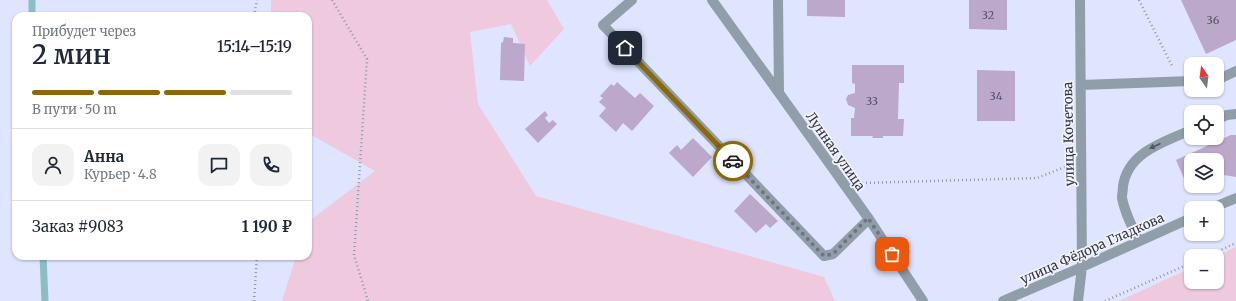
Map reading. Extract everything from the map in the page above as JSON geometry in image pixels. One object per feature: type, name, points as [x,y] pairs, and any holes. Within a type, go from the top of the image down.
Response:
[{"type":"street","points":[[632,0],[603,25],[824,256],[833,254],[868,218]]},
{"type":"street","name":"Лунная улица","points":[[712,0],[868,218],[923,301]]},
{"type":"street","points":[[778,0],[779,93]]},
{"type":"street","name":"улица Кочетова","points":[[1078,301],[1082,267],[1080,0]]},
{"type":"street","points":[[1224,77],[1236,71]]},
{"type":"street","points":[[1081,85],[1184,81]]},
{"type":"street","points":[[1224,116],[1236,114]]},
{"type":"street","points":[[1138,241],[1126,213],[1122,196],[1124,177],[1134,162],[1149,149],[1184,133]]},
{"type":"street","points":[[1224,203],[1236,198]]},
{"type":"street","name":"улица Фёдора Гладкова","points":[[1003,301],[1184,221]]},
{"type":"path","points":[[255,12],[257,0]]},
{"type":"path","points":[[332,0],[367,59],[354,255],[368,301]]},
{"type":"path","points":[[1139,0],[1180,81]]},
{"type":"path","points":[[843,183],[1037,178],[1081,160]]},
{"type":"path","points":[[1223,249],[1236,243]]},
{"type":"path","points":[[254,301],[257,260]]},
{"type":"path","points":[[1106,301],[1184,266]]},
{"type":"shaded area","points":[[271,0],[547,0],[564,29],[530,66],[511,24],[470,32],[478,104],[536,196],[824,277],[835,301],[282,301],[295,260],[312,260],[312,219],[375,171],[312,135],[312,12],[271,12]]},
{"type":"shaded area","points":[[1236,247],[1236,301],[1119,301],[1184,271],[1184,289],[1224,289],[1224,252]]},
{"type":"building","points":[[807,0],[845,0],[845,17],[807,16]]},
{"type":"building","points":[[969,0],[1007,0],[1007,30],[969,29]]},
{"type":"building","points":[[1181,0],[1236,0],[1236,40],[1206,54]]},
{"type":"building","points":[[504,37],[513,38],[513,43],[525,44],[524,81],[500,80],[501,43],[503,42]]},
{"type":"building","points":[[852,65],[904,65],[904,83],[899,83],[898,119],[904,119],[903,136],[883,136],[883,138],[872,138],[873,136],[851,136],[851,118],[854,118],[855,108],[848,105],[846,99],[848,95],[855,93],[855,84],[852,83]]},
{"type":"building","points":[[977,70],[1015,71],[1015,121],[977,121]]},
{"type":"building","points":[[617,82],[635,98],[640,93],[654,106],[632,131],[623,123],[616,132],[599,116],[606,108],[599,102],[603,98],[600,96],[611,84],[614,86]]},
{"type":"building","points":[[545,111],[548,115],[545,118],[549,123],[553,120],[557,124],[538,143],[525,129]]},
{"type":"building","points":[[1231,135],[1236,135],[1236,177],[1224,175],[1224,153],[1191,153],[1209,145],[1224,145],[1224,138]]},
{"type":"building","points":[[693,138],[712,157],[693,177],[669,153],[677,145],[681,150]]},
{"type":"building","points":[[1184,156],[1184,178],[1176,160]]},
{"type":"building","points":[[750,194],[778,221],[770,228],[766,224],[756,233],[734,211]]},
{"type":"waterway","points":[[32,0],[32,12]]},
{"type":"waterway","points":[[43,260],[45,301]]},
{"type":"way so far","points":[[733,161],[824,256],[833,254],[868,218],[892,254]]},
{"type":"route","points":[[625,48],[733,161]]}]
